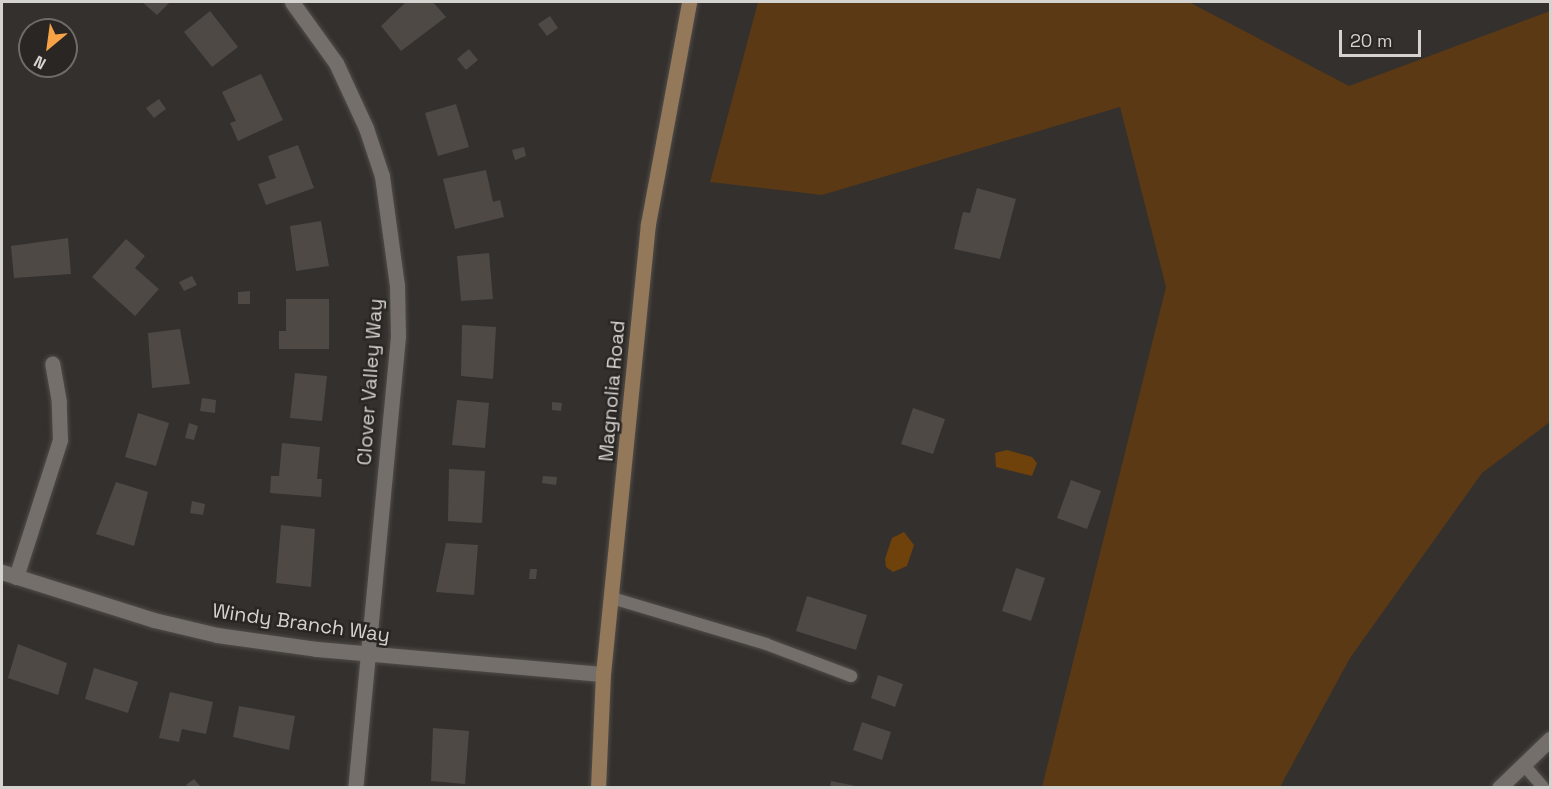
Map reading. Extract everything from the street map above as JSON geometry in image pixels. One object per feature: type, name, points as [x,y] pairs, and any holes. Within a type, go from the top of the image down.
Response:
[{"type":"main road","name":"Magnolia Road","points":[[598,788],[603,674],[648,224],[689,2]]},
{"type":"street","name":"Clover Valley Way","points":[[292,2],[336,63],[366,128],[382,176],[392,227],[398,336],[370,654],[355,788]]},
{"type":"street","points":[[9,574],[60,440],[59,402],[51,364]]},
{"type":"street","name":"Windy Branch Way","points":[[9,574],[217,635],[370,654],[603,674]]},
{"type":"street","points":[[1499,788],[1551,739]]},
{"type":"lane","points":[[612,598],[766,645],[850,676]]},
{"type":"lane","points":[[1523,764],[1544,788]]},
{"type":"shaded area","points":[[758,2],[1189,2],[1349,86],[1550,11],[1550,422],[1482,473],[1350,658],[1280,787],[1042,787],[1166,287],[1120,107],[822,195],[710,182]]},
{"type":"shaded area","points":[[1007,450],[1032,457],[1037,463],[1032,476],[996,467],[995,453]]},
{"type":"shaded area","points":[[904,532],[914,545],[907,566],[893,572],[886,567],[885,559],[892,538]]},
{"type":"building","points":[[142,2],[170,2],[157,15]]},
{"type":"building","points":[[406,2],[433,2],[446,17],[401,51],[381,26]]},
{"type":"building","points":[[210,11],[238,47],[212,67],[184,32]]},
{"type":"building","points":[[550,16],[558,28],[547,36],[538,24]]},
{"type":"building","points":[[469,49],[478,60],[466,70],[457,59]]},
{"type":"building","points":[[261,74],[283,120],[238,141],[230,123],[236,121],[222,92]]},
{"type":"building","points":[[159,99],[166,109],[154,118],[146,108]]},
{"type":"building","points":[[456,104],[469,147],[438,156],[425,113]]},
{"type":"building","points":[[298,145],[314,188],[266,205],[258,184],[276,178],[268,156]]},
{"type":"building","points":[[524,147],[526,156],[515,160],[512,150]]},
{"type":"building","points":[[486,170],[493,202],[500,200],[504,217],[455,229],[443,179]]},
{"type":"building","points":[[977,188],[1016,199],[1000,259],[954,249],[963,212],[970,213]]},
{"type":"building","points":[[321,221],[329,266],[296,271],[290,226]]},
{"type":"building","points":[[68,238],[71,274],[14,278],[11,246]]},
{"type":"building","points":[[126,239],[145,256],[135,268],[159,289],[135,316],[92,277]]},
{"type":"building","points":[[489,253],[493,299],[461,301],[457,256]]},
{"type":"building","points":[[192,276],[197,285],[184,291],[179,282]]},
{"type":"building","points":[[250,291],[250,304],[238,304],[238,292]]},
{"type":"building","points":[[286,299],[329,299],[329,349],[279,349],[279,331],[286,331]]},
{"type":"building","points":[[462,325],[496,327],[493,379],[461,376]]},
{"type":"building","points":[[180,329],[190,384],[152,388],[148,333]]},
{"type":"building","points":[[295,373],[327,376],[322,421],[290,418]]},
{"type":"building","points":[[202,398],[216,400],[215,413],[200,411]]},
{"type":"building","points":[[457,400],[489,403],[485,448],[452,445]]},
{"type":"building","points":[[552,402],[562,403],[561,411],[552,410]]},
{"type":"building","points":[[913,408],[945,419],[933,454],[901,444]]},
{"type":"building","points":[[138,413],[169,423],[156,466],[125,457]]},
{"type":"building","points":[[189,423],[198,426],[194,440],[185,438]]},
{"type":"building","points":[[282,443],[320,447],[317,479],[322,479],[321,497],[270,493],[271,476],[279,476]]},
{"type":"building","points":[[449,469],[485,471],[482,523],[448,521]]},
{"type":"building","points":[[543,476],[557,477],[556,485],[542,483]]},
{"type":"building","points":[[1071,480],[1101,491],[1087,529],[1057,518]]},
{"type":"building","points":[[116,482],[148,492],[134,546],[96,534]]},
{"type":"building","points":[[192,501],[205,504],[203,515],[190,513]]},
{"type":"building","points":[[281,525],[315,529],[311,587],[276,583]]},
{"type":"building","points":[[446,543],[478,545],[474,595],[436,592]]},
{"type":"building","points":[[1016,568],[1045,578],[1031,621],[1002,611]]},
{"type":"building","points":[[530,569],[537,569],[536,579],[529,579]]},
{"type":"building","points":[[807,596],[867,615],[856,650],[796,631]]},
{"type":"building","points":[[18,644],[67,663],[58,695],[8,678]]},
{"type":"building","points":[[94,668],[138,682],[128,713],[85,699]]},
{"type":"building","points":[[878,675],[903,684],[895,707],[871,698]]},
{"type":"building","points":[[170,692],[213,702],[206,734],[182,729],[179,742],[159,738]]},
{"type":"building","points":[[239,706],[295,716],[289,750],[233,737]]},
{"type":"building","points":[[862,722],[891,732],[882,760],[853,750]]},
{"type":"building","points":[[433,728],[469,731],[465,784],[431,781]]},
{"type":"building","points":[[194,779],[200,786],[188,788],[186,785]]},
{"type":"building","points":[[831,781],[856,786],[856,788],[830,788]]}]
